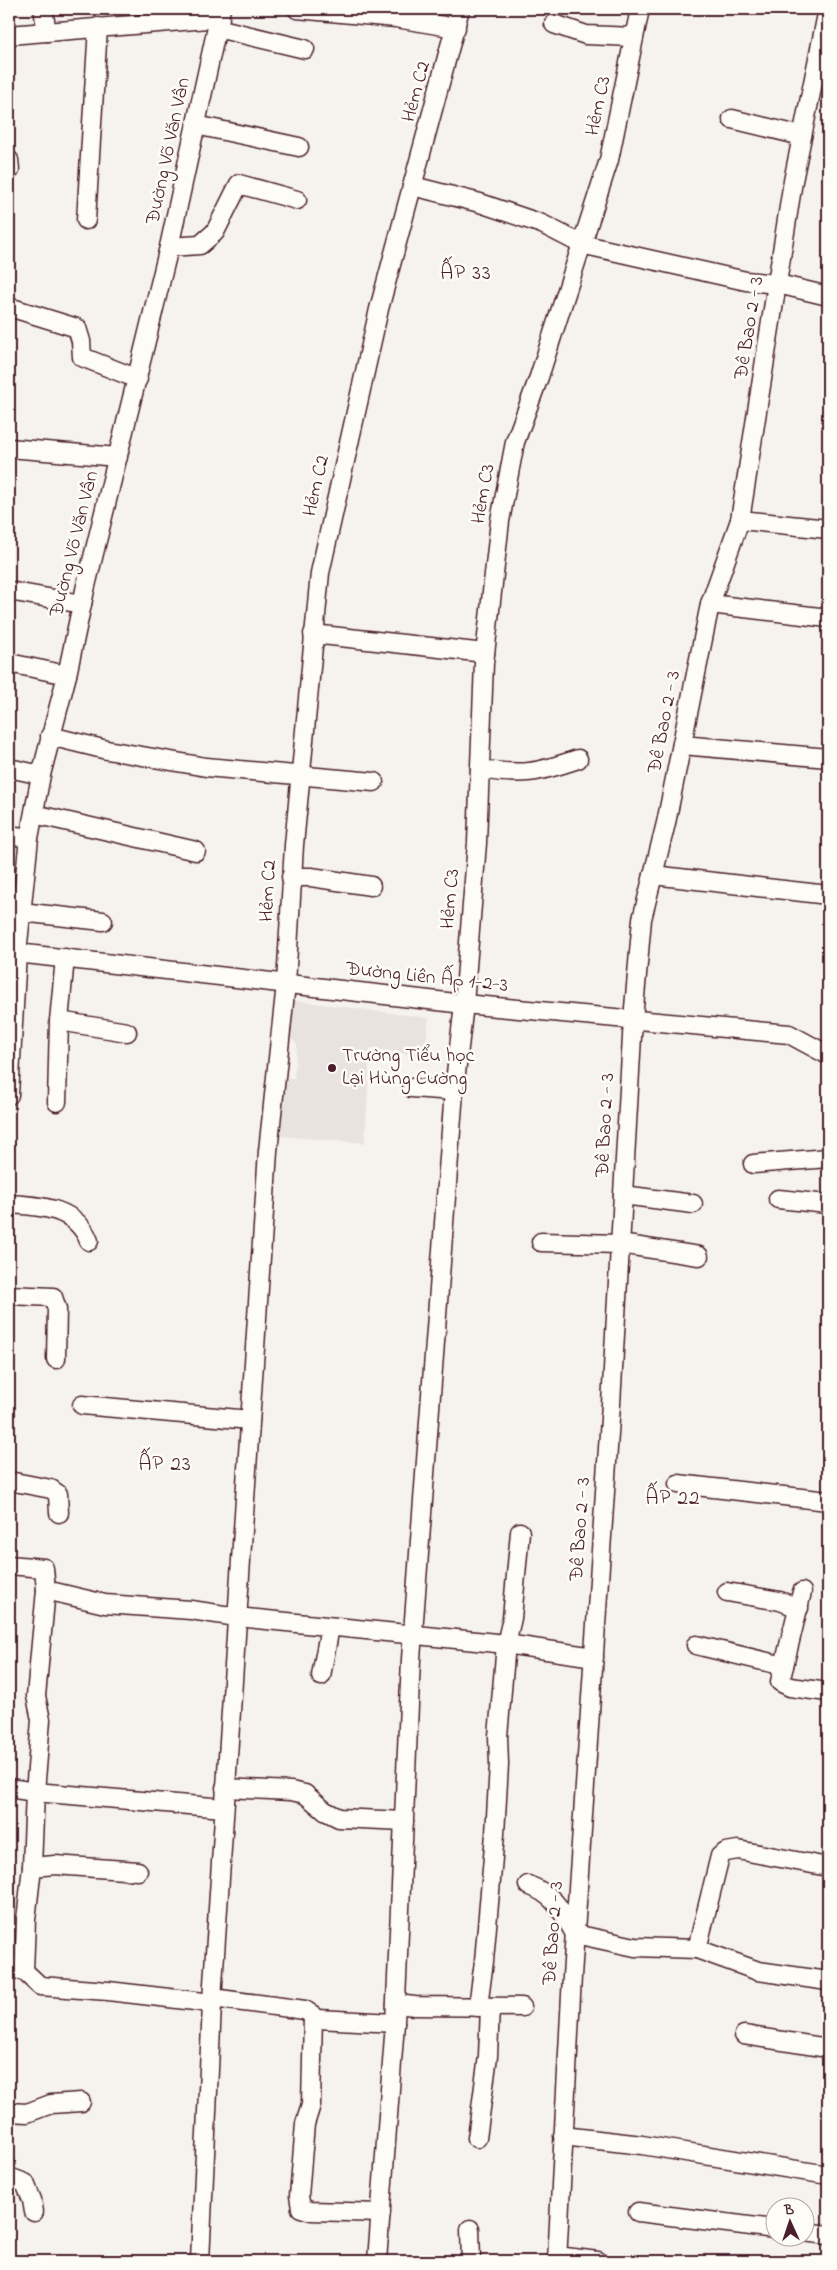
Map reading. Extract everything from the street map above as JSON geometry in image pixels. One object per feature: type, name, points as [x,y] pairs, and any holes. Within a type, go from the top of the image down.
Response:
[{"type":"street","points":[[43,9],[47,32]]},
{"type":"street","points":[[298,9],[396,18],[456,28]]},
{"type":"street","name":"Hẻm C2","points":[[200,2261],[212,2000],[268,1152],[286,984],[291,877],[320,573],[379,310],[460,9]]},
{"type":"street","name":"Hẻm C3","points":[[377,2261],[395,2023],[414,1636],[454,1091],[464,1004],[477,843],[485,653],[500,521],[515,442],[539,377],[580,244],[609,160],[640,9]]},
{"type":"street","name":"Đê Bao 2 - 3","points":[[557,2258],[575,1934],[633,1019],[642,919],[682,745],[710,604],[740,520],[793,181],[828,9]]},
{"type":"street","points":[[9,35],[98,27],[137,16],[219,18],[305,49]]},
{"type":"street","name":"Đường Võ Văn Vân","points":[[9,1095],[11,995],[29,838],[41,775],[170,247],[219,18]]},
{"type":"street","points":[[554,24],[586,36],[634,37]]},
{"type":"street","points":[[86,220],[98,27]]},
{"type":"street","points":[[732,119],[802,136]]},
{"type":"street","points":[[196,125],[299,147]]},
{"type":"street","points":[[170,247],[200,245],[215,232],[239,184],[297,200]]},
{"type":"street","points":[[413,186],[480,203],[542,224],[580,244],[746,281],[778,284],[828,296]]},
{"type":"street","points":[[9,307],[76,328],[81,342],[82,357],[138,379]]},
{"type":"street","points":[[9,448],[118,457]]},
{"type":"street","points":[[740,520],[828,529]]},
{"type":"street","points":[[9,591],[82,604]]},
{"type":"street","points":[[710,604],[828,618]]},
{"type":"street","points":[[313,634],[485,653]]},
{"type":"street","points":[[9,663],[67,674]]},
{"type":"street","points":[[50,736],[107,750],[206,767],[374,782]]},
{"type":"street","points":[[682,745],[828,758]]},
{"type":"street","points":[[480,769],[503,773],[532,773],[578,758]]},
{"type":"street","points":[[9,768],[41,775]]},
{"type":"street","points":[[34,814],[196,851]]},
{"type":"street","points":[[9,835],[29,838]]},
{"type":"street","points":[[653,875],[828,896]]},
{"type":"street","points":[[291,877],[311,877],[371,886]]},
{"type":"street","points":[[21,912],[103,921]]},
{"type":"street","name":"Đường Liên Ấp 1-2-3","points":[[16,953],[464,1004],[789,1034],[828,1055]]},
{"type":"street","points":[[57,1102],[58,1021],[65,958]]},
{"type":"street","points":[[58,1021],[127,1032]]},
{"type":"street","points":[[412,1088],[454,1091]]},
{"type":"street","points":[[753,1164],[828,1158]]},
{"type":"street","points":[[623,1195],[693,1204]]},
{"type":"street","points":[[778,1199],[828,1204]]},
{"type":"street","points":[[9,1204],[40,1206],[76,1218],[85,1230],[89,1241]]},
{"type":"street","points":[[541,1242],[620,1244],[699,1256]]},
{"type":"street","points":[[9,1295],[53,1297],[57,1309],[56,1359]]},
{"type":"street","points":[[82,1405],[250,1420]]},
{"type":"street","points":[[9,1481],[51,1489],[58,1494],[59,1513]]},
{"type":"street","points":[[678,1484],[828,1502]]},
{"type":"street","points":[[477,2138],[488,2056],[484,2007],[484,1961],[499,1764],[498,1736],[506,1644],[512,1618],[520,1532]]},
{"type":"street","points":[[9,1565],[44,1568],[46,1590],[36,1696],[41,1720],[35,1792],[32,1867],[26,1920],[16,1969],[40,1986],[108,1990],[305,2010],[318,2019],[395,2023]]},
{"type":"street","points":[[46,1590],[105,1604],[191,1610],[237,1617],[506,1644],[594,1657]]},
{"type":"street","points":[[728,1592],[780,1601],[800,1600],[780,1682],[790,1687],[828,1692]]},
{"type":"street","points":[[321,1676],[330,1627]]},
{"type":"street","points":[[696,1646],[784,1666]]},
{"type":"street","points":[[9,1788],[35,1792],[224,1808]]},
{"type":"street","points":[[225,1788],[291,1791],[305,1794],[325,1811],[338,1818],[404,1821]]},
{"type":"street","points":[[697,1949],[720,1856],[726,1852],[738,1850],[828,1867]]},
{"type":"street","points":[[32,1867],[55,1865],[138,1871]]},
{"type":"street","points":[[528,1885],[543,1890],[555,1900],[575,1934],[635,1947],[697,1949],[758,1971],[828,1980]]},
{"type":"street","points":[[396,2004],[415,2006],[522,2007]]},
{"type":"street","points":[[313,2015],[311,2105],[305,2124],[299,2196],[301,2208],[311,2211],[381,2212]]},
{"type":"street","points":[[744,2035],[828,2048]]},
{"type":"street","points":[[9,2112],[27,2113],[51,2104],[81,2102]]},
{"type":"street","points":[[563,2136],[642,2145],[828,2174]]},
{"type":"street","points":[[9,2177],[25,2183],[32,2200],[34,2212]]},
{"type":"street","points":[[638,2212],[764,2228]]},
{"type":"street","points":[[470,2229],[471,2261]]},
{"type":"street","points":[[814,2233],[828,2235]]},
{"type":"street","points":[[557,2258],[598,2261]]},
{"type":"shaded area","name":"Trường Tiểu học Lại Hùng Cường","points":[[292,1000],[429,1018],[424,1057],[370,1048],[365,1143],[280,1136],[284,1079],[294,1079],[297,1044],[288,1036]]},
{"type":"place","name":"Trường Tiểu học Lại Hùng Cường","points":[[332,1068]]},
{"type":"district","name":"ẤP 33","points":[[466,274]]},
{"type":"district","name":"ẤP 23","points":[[165,1465]]},
{"type":"district","name":"ẤP 22","points":[[673,1499]]}]
